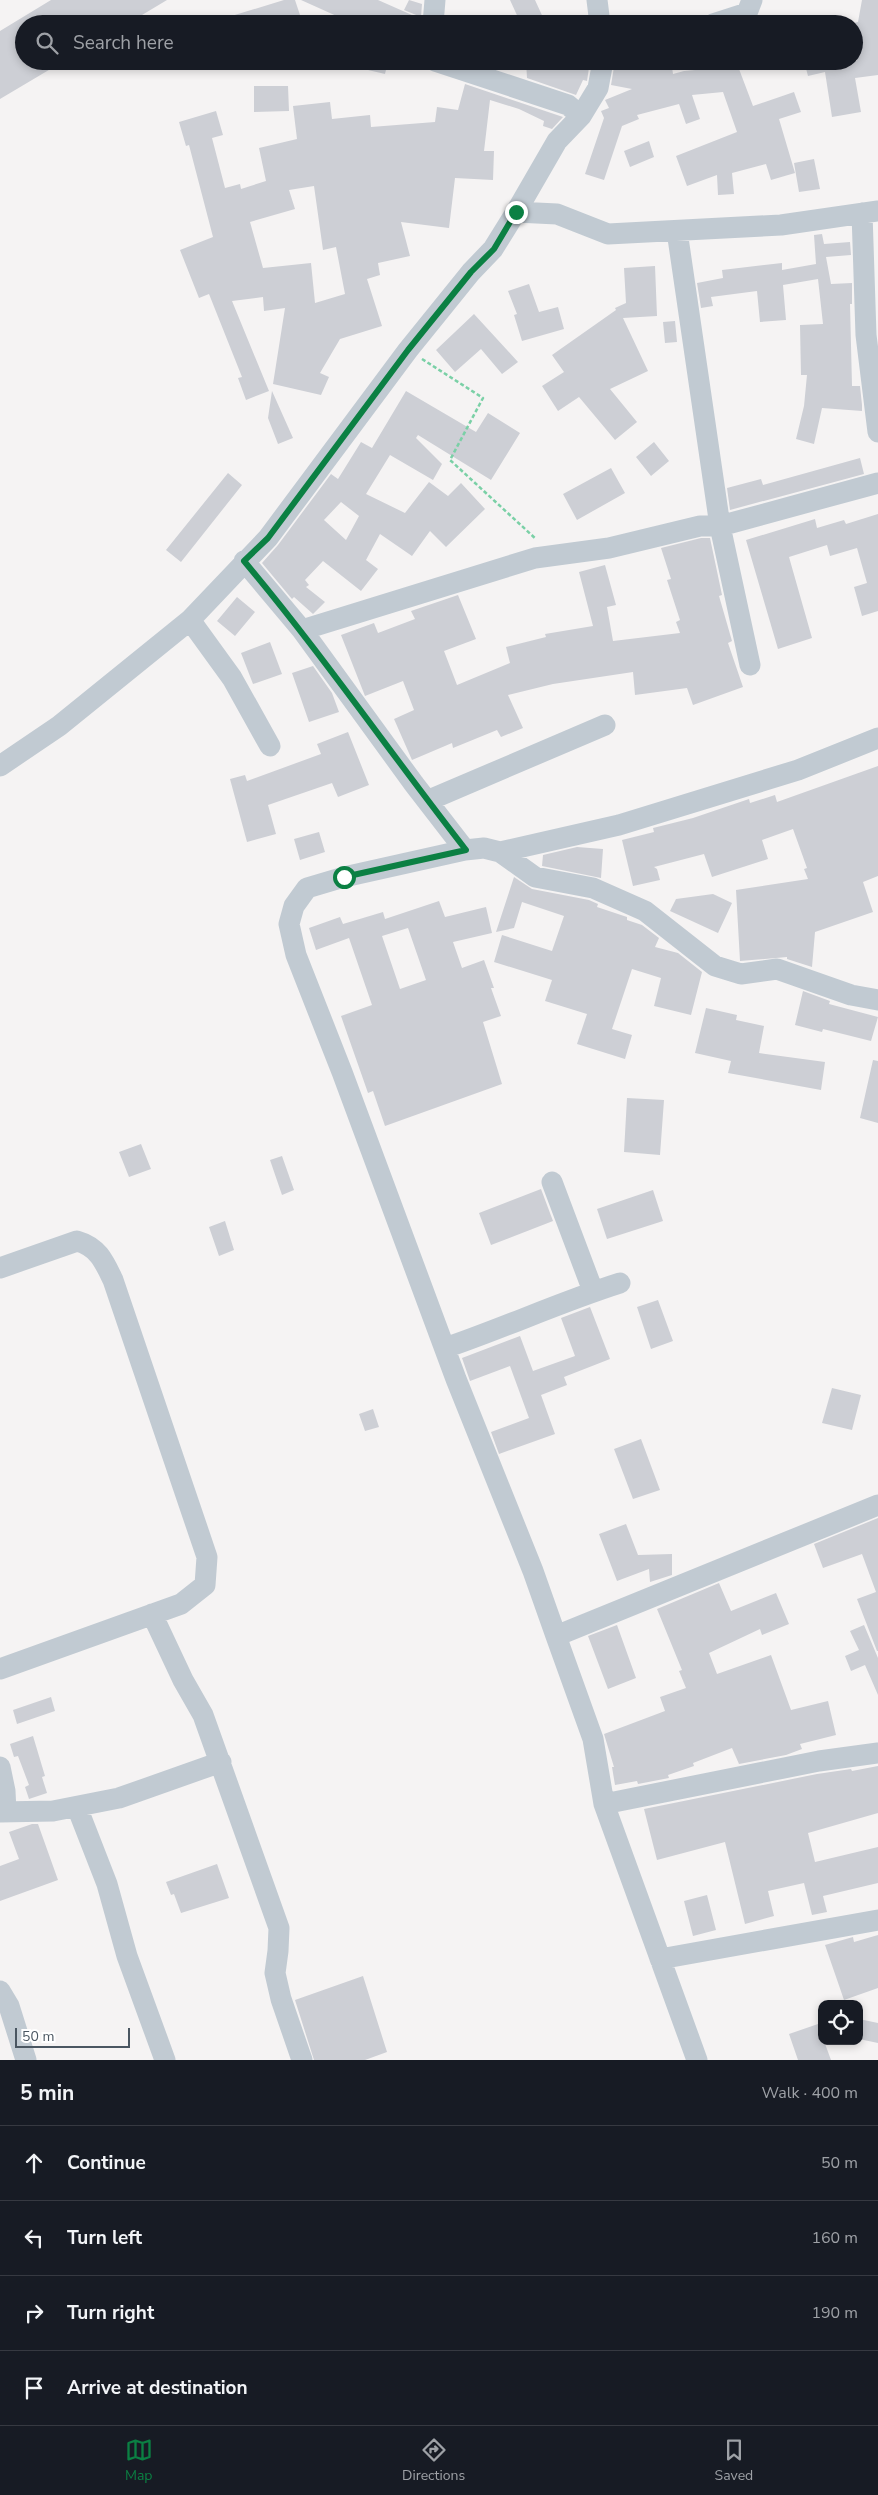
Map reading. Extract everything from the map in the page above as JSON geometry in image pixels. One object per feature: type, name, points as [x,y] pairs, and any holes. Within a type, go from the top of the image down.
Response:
[{"type":"street","points":[[434,15],[435,0]]},
{"type":"street","points":[[597,0],[599,15]]},
{"type":"street","points":[[741,15],[747,13],[752,0]]},
{"type":"street","points":[[462,70],[568,105],[581,116]]},
{"type":"street","points":[[0,766],[59,726],[190,620],[244,561],[268,538],[408,350],[471,272],[494,249],[557,141],[581,116],[598,88],[601,70]]},
{"type":"street","points":[[516,212],[557,214],[608,234],[781,224],[870,212],[866,335],[878,432]]},
{"type":"street","points":[[677,231],[720,526],[750,665]]},
{"type":"street","points":[[302,630],[535,558],[609,548],[700,526],[720,526],[878,483]]},
{"type":"street","points":[[244,561],[302,630],[466,850]]},
{"type":"street","points":[[190,620],[232,678],[270,746]]},
{"type":"street","points":[[428,801],[605,725]]},
{"type":"street","points":[[500,852],[619,826],[798,770],[878,738]]},
{"type":"street","points":[[697,2060],[604,1804],[593,1739],[556,1636],[296,956],[289,924],[294,906],[307,888],[344,877],[466,850],[484,848],[500,852],[535,877],[593,888],[645,911],[714,966],[741,974],[778,969],[851,995],[878,1000]]},
{"type":"street","points":[[552,1182],[593,1291]]},
{"type":"street","points":[[0,1268],[78,1241],[88,1244],[101,1256],[113,1280],[207,1557],[205,1585],[181,1604],[0,1669]]},
{"type":"street","points":[[445,1348],[492,1332],[593,1291],[620,1283]]},
{"type":"street","points":[[556,1636],[878,1505]]},
{"type":"street","points":[[152,1614],[175,1664],[203,1715],[279,1928],[278,1951],[274,1973],[280,1999],[302,2060]]},
{"type":"street","points":[[604,1804],[819,1761],[878,1753]]},
{"type":"street","points":[[0,1767],[5,1791],[3,1812],[54,1811],[119,1798],[221,1762]]},
{"type":"street","points":[[76,1807],[107,1884],[127,1956],[165,2060]]},
{"type":"street","points":[[660,1959],[878,1920]]},
{"type":"street","points":[[0,1991],[9,2006],[26,2060]]},
{"type":"path","points":[[408,350],[483,398],[450,460],[554,555]]},
{"type":"building","points":[[51,0],[167,0],[142,15],[26,15]]},
{"type":"building","points":[[284,0],[295,0],[300,15],[235,15]]},
{"type":"building","points":[[301,0],[378,0],[412,15],[334,15]]},
{"type":"building","points":[[409,0],[422,4],[421,15],[404,10]]},
{"type":"building","points":[[510,0],[535,0],[542,15],[517,15]]},
{"type":"building","points":[[862,0],[878,0],[878,75],[855,78],[861,112],[832,117],[825,72],[808,76],[806,70],[863,70],[863,15],[859,15]]},
{"type":"building","points":[[15,22],[15,70],[49,70],[0,99],[0,31]]},
{"type":"building","points":[[368,70],[386,70],[385,74]]},
{"type":"building","points":[[527,70],[589,70],[587,81],[583,80],[576,95],[527,78]]},
{"type":"building","points":[[614,70],[672,70],[673,74],[695,70],[739,70],[753,106],[794,92],[801,112],[779,119],[795,173],[771,180],[766,164],[732,173],[734,194],[718,195],[717,175],[687,186],[676,156],[737,132],[723,92],[692,95],[700,119],[686,124],[679,104],[637,115],[639,119],[622,126],[604,180],[585,174],[604,118],[601,111],[609,108],[605,100],[632,89],[611,85]]},
{"type":"building","points":[[465,84],[563,117],[552,129],[543,126],[544,121],[519,109],[490,100],[484,151],[494,151],[493,180],[455,178],[449,228],[401,222],[410,256],[378,263],[380,275],[367,279],[382,326],[340,339],[320,373],[329,377],[321,395],[273,384],[285,308],[264,311],[263,297],[232,301],[269,391],[246,400],[238,378],[242,377],[209,294],[199,298],[180,250],[213,237],[189,145],[186,146],[179,122],[216,111],[223,135],[212,138],[225,188],[240,184],[241,189],[266,181],[259,148],[297,139],[293,106],[330,102],[332,119],[370,115],[371,127],[435,122],[437,107],[458,110]],"holes":[[[314,186],[323,250],[336,247],[345,294],[315,303],[311,263],[263,268],[250,222],[295,209],[289,190]]]},
{"type":"building","points":[[254,86],[288,86],[289,111],[254,112]]},
{"type":"building","points":[[649,141],[654,157],[630,167],[624,151]]},
{"type":"building","points":[[814,159],[820,189],[799,192],[794,163]]},
{"type":"building","points":[[822,234],[824,244],[850,242],[851,255],[826,257],[831,284],[852,283],[852,304],[850,304],[852,386],[860,386],[862,411],[822,408],[814,444],[796,439],[804,406],[807,375],[801,375],[800,325],[823,324],[818,279],[783,285],[786,320],[760,322],[757,291],[711,297],[713,306],[701,308],[697,283],[723,278],[722,270],[782,263],[782,270],[816,264],[814,235]]},
{"type":"building","points":[[655,266],[657,316],[623,318],[648,371],[610,389],[637,422],[615,440],[579,397],[558,411],[542,386],[564,372],[552,355],[616,310],[615,308],[626,303],[624,268]]},
{"type":"building","points":[[529,284],[539,312],[558,307],[564,329],[522,341],[514,315],[517,314],[508,291]]},
{"type":"building","points":[[474,314],[518,362],[502,374],[481,349],[455,372],[436,350]]},
{"type":"building","points":[[675,321],[677,342],[665,343],[663,322]]},
{"type":"building","points":[[272,391],[293,438],[278,444],[268,418]]},
{"type":"building","points":[[406,391],[476,432],[488,413],[520,433],[491,480],[418,435],[416,438],[442,464],[433,480],[390,455],[366,494],[405,513],[429,482],[448,496],[461,483],[485,509],[446,547],[430,531],[412,556],[380,534],[366,560],[378,569],[361,591],[323,561],[305,580],[309,585],[306,587],[325,602],[313,614],[294,597],[292,599],[262,563],[278,545],[331,474],[338,479],[361,442],[372,448]],"holes":[[[341,502],[359,516],[346,540],[324,520]]]},
{"type":"building","points":[[654,442],[669,461],[651,476],[636,457]]},
{"type":"building","points":[[860,458],[864,474],[730,510],[727,488],[761,479],[763,485]]},
{"type":"building","points":[[611,468],[625,493],[577,520],[563,494]]},
{"type":"building","points":[[228,473],[242,485],[181,562],[166,550]]},
{"type":"building","points":[[878,514],[878,611],[862,616],[854,587],[867,583],[857,548],[830,556],[827,545],[789,557],[812,638],[778,649],[746,540],[815,519],[817,528],[844,520],[846,524]]},
{"type":"building","points":[[701,538],[710,538],[722,595],[719,596],[732,641],[728,643],[743,687],[693,705],[687,688],[635,695],[633,672],[553,684],[508,695],[523,728],[501,737],[497,730],[453,748],[452,743],[412,760],[394,719],[414,710],[403,681],[365,696],[341,635],[374,623],[378,633],[415,619],[411,611],[458,595],[476,639],[444,651],[457,685],[510,663],[506,647],[546,637],[545,634],[593,626],[579,572],[605,565],[616,605],[607,607],[613,641],[680,633],[676,622],[680,620],[667,580],[671,579],[661,548]]},
{"type":"building","points":[[237,597],[255,612],[235,636],[217,621]]},
{"type":"building","points":[[270,642],[282,674],[253,684],[241,653]]},
{"type":"building","points":[[313,666],[332,693],[339,712],[309,722],[292,673]]},
{"type":"building","points":[[348,732],[369,785],[338,797],[332,783],[268,805],[276,834],[247,842],[230,779],[245,775],[247,781],[321,754],[317,744]]},
{"type":"building","points":[[878,766],[878,876],[863,882],[873,912],[815,932],[812,967],[787,959],[787,957],[740,961],[736,890],[808,879],[804,869],[807,868],[793,829],[762,840],[768,859],[712,877],[704,854],[654,867],[657,869],[660,880],[633,886],[622,840],[654,832],[653,828],[693,818],[749,799],[750,803],[775,795],[777,802]]},
{"type":"building","points":[[319,832],[325,852],[300,860],[294,839]]},
{"type":"building","points":[[577,847],[603,849],[601,878],[542,866],[543,855]]},
{"type":"building","points":[[514,877],[532,889],[589,900],[598,904],[597,907],[627,917],[627,920],[642,925],[659,938],[655,947],[678,953],[702,972],[691,1015],[654,1006],[661,978],[632,969],[612,1029],[632,1035],[625,1059],[577,1044],[587,1014],[545,1001],[552,980],[494,962],[502,935],[552,951],[564,916],[522,902],[514,928],[496,932]]},
{"type":"building","points":[[713,894],[732,903],[718,933],[670,911],[676,899]]},
{"type":"building","points":[[439,901],[445,917],[486,907],[492,933],[453,942],[462,968],[484,960],[494,988],[491,988],[501,1016],[483,1022],[502,1084],[385,1126],[373,1091],[368,1093],[341,1016],[372,1005],[349,938],[316,950],[309,928],[340,917],[343,924],[383,912],[385,919]],"holes":[[[408,928],[426,980],[400,989],[382,936]]]},
{"type":"building","points":[[803,991],[830,1001],[829,1004],[878,1017],[871,1041],[823,1029],[822,1032],[795,1025]]},
{"type":"building","points":[[706,1008],[737,1015],[736,1020],[764,1026],[759,1053],[825,1062],[821,1090],[728,1073],[731,1061],[695,1053]]},
{"type":"building","points":[[873,1060],[878,1061],[878,1123],[860,1118]]},
{"type":"building","points":[[627,1098],[664,1100],[660,1155],[624,1152]]},
{"type":"building","points":[[141,1144],[151,1169],[129,1177],[119,1152]]},
{"type":"building","points":[[282,1156],[294,1190],[282,1195],[270,1160]]},
{"type":"building","points":[[541,1189],[553,1221],[491,1245],[479,1213]]},
{"type":"building","points":[[653,1190],[663,1221],[607,1239],[597,1209]]},
{"type":"building","points":[[225,1221],[234,1250],[219,1256],[209,1227]]},
{"type":"building","points":[[658,1300],[673,1341],[651,1349],[637,1307]]},
{"type":"building","points":[[590,1307],[610,1359],[564,1377],[567,1385],[541,1395],[555,1434],[499,1454],[491,1432],[529,1418],[510,1366],[470,1381],[462,1358],[520,1336],[533,1371],[575,1356],[561,1318]]},
{"type":"building","points":[[832,1388],[861,1395],[852,1430],[822,1423]]},
{"type":"building","points":[[373,1409],[379,1427],[365,1431],[359,1414]]},
{"type":"building","points":[[641,1439],[660,1490],[633,1499],[614,1449]]},
{"type":"building","points":[[878,1518],[877,1651],[857,1599],[876,1592],[862,1554],[823,1568],[814,1544]]},
{"type":"building","points":[[626,1524],[638,1555],[672,1554],[672,1575],[650,1582],[649,1569],[617,1581],[599,1534]]},
{"type":"building","points":[[719,1583],[731,1611],[776,1593],[789,1624],[762,1635],[760,1629],[709,1653],[717,1674],[771,1655],[791,1710],[828,1701],[836,1735],[800,1744],[802,1749],[786,1755],[739,1764],[732,1748],[693,1763],[694,1766],[668,1775],[669,1778],[638,1784],[637,1781],[615,1785],[612,1767],[614,1767],[604,1734],[665,1711],[660,1697],[686,1688],[679,1671],[682,1670],[657,1609]]},
{"type":"building","points":[[617,1625],[636,1678],[608,1689],[588,1636]]},
{"type":"building","points":[[864,1625],[878,1658],[878,1695],[865,1665],[851,1671],[845,1656],[859,1650],[850,1631]]},
{"type":"building","points":[[51,1697],[55,1711],[17,1724],[13,1710]]},
{"type":"building","points":[[33,1736],[45,1776],[42,1777],[47,1793],[29,1799],[25,1787],[29,1785],[18,1756],[14,1757],[10,1744]]},
{"type":"building","points":[[878,1766],[878,1813],[808,1833],[815,1862],[878,1847],[878,1883],[823,1896],[827,1912],[812,1915],[804,1883],[768,1891],[774,1916],[745,1924],[725,1842],[657,1860],[644,1809],[817,1774],[851,1769],[852,1771]]},
{"type":"building","points":[[32,1824],[38,1824],[58,1880],[0,1901],[0,1866],[19,1859],[9,1832]]},
{"type":"building","points":[[217,1864],[229,1898],[181,1913],[174,1894],[171,1895],[166,1882]]},
{"type":"building","points":[[707,1895],[716,1930],[693,1936],[684,1901]]},
{"type":"building","points":[[878,1935],[878,1988],[844,2000],[825,1945],[853,1937],[854,1942]]},
{"type":"building","points":[[363,1976],[387,2052],[365,2060],[314,2060],[295,2000]]},
{"type":"building","points":[[863,2020],[878,2023],[878,2043],[863,2040]]},
{"type":"building","points":[[818,2024],[818,2045],[825,2045],[831,2060],[798,2060],[789,2034]]},
{"type":"route","points":[[344,877],[466,850],[414,784],[302,630],[244,561],[268,538],[408,350],[471,272],[494,249],[516,212]]}]
